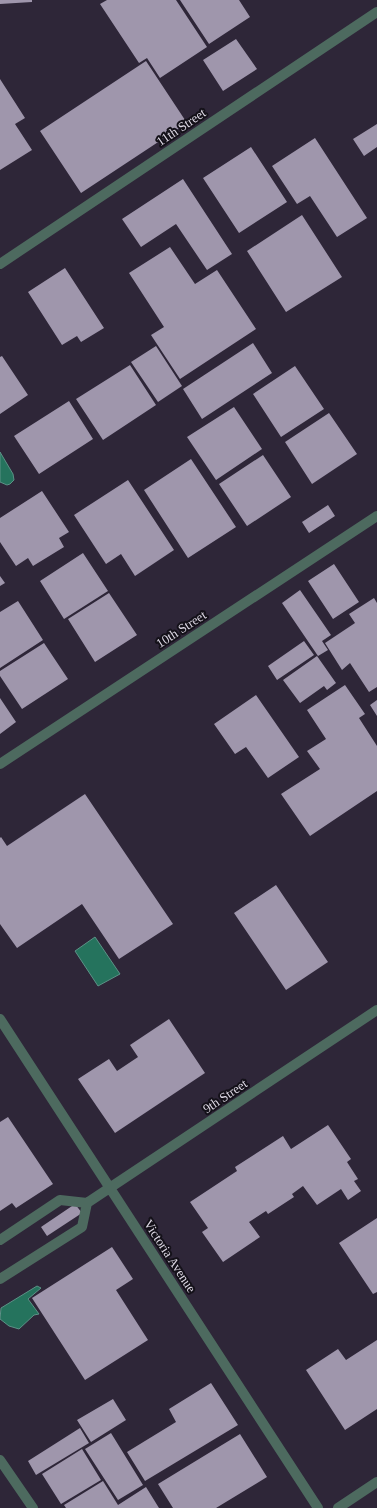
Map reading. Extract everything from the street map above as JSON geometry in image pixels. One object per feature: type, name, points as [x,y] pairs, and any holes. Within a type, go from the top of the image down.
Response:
[{"type":"street","name":"11th Street","points":[[0,264],[377,12]]},
{"type":"street","name":"10th Street","points":[[0,764],[377,516]]},
{"type":"street","name":"9th Street","points":[[87,1203],[377,1010]]},
{"type":"street","name":"Victoria Avenue","points":[[0,1019],[318,1508]]},
{"type":"street","points":[[0,1240],[60,1200],[87,1203],[82,1227],[0,1279]]},
{"type":"street","points":[[0,1460],[32,1508]]},
{"type":"street","points":[[338,1508],[377,1482]]},
{"type":"shaded area","points":[[0,452],[13,474],[14,480],[7,485],[0,482]]},
{"type":"shaded area","points":[[95,937],[120,974],[98,986],[75,951]]},
{"type":"shaded area","points":[[37,1286],[41,1288],[28,1299],[39,1314],[34,1315],[19,1329],[9,1326],[0,1319],[1,1308]]},
{"type":"building","points":[[0,0],[32,0],[32,2],[0,4]]},
{"type":"building","points":[[107,0],[176,0],[207,47],[160,78],[147,58],[139,63],[100,4]]},
{"type":"building","points":[[180,0],[239,0],[250,17],[209,44]]},
{"type":"building","points":[[236,39],[257,69],[223,91],[203,60]]},
{"type":"building","points":[[146,61],[187,123],[81,193],[40,131]]},
{"type":"building","points":[[0,79],[25,118],[15,124],[32,150],[0,170]]},
{"type":"building","points":[[377,124],[377,147],[364,156],[353,139]]},
{"type":"building","points":[[315,138],[367,218],[337,237],[310,196],[297,204],[272,166]]},
{"type":"building","points":[[251,147],[287,202],[239,233],[203,178]]},
{"type":"building","points":[[183,179],[232,254],[207,270],[176,224],[141,247],[122,219]]},
{"type":"building","points":[[302,215],[342,277],[286,312],[247,251]]},
{"type":"building","points":[[170,247],[195,284],[217,270],[256,329],[180,379],[151,335],[164,327],[129,273]]},
{"type":"building","points":[[65,268],[104,328],[81,342],[77,336],[62,345],[28,292]]},
{"type":"building","points":[[253,343],[272,373],[202,419],[183,389]]},
{"type":"building","points":[[156,346],[182,386],[158,402],[131,362]]},
{"type":"building","points":[[2,356],[28,395],[0,414],[0,357]]},
{"type":"building","points":[[130,365],[156,405],[103,440],[76,399]]},
{"type":"building","points":[[295,366],[324,409],[281,437],[253,394]]},
{"type":"building","points":[[69,401],[93,439],[39,474],[14,436]]},
{"type":"building","points":[[234,407],[262,449],[216,480],[187,437]]},
{"type":"building","points":[[329,413],[357,454],[312,484],[285,442]]},
{"type":"building","points":[[263,455],[291,497],[247,526],[219,484]]},
{"type":"building","points":[[191,459],[236,527],[188,558],[144,490]]},
{"type":"building","points":[[128,480],[174,550],[135,576],[121,554],[106,564],[74,515]]},
{"type":"building","points":[[42,491],[69,532],[59,538],[64,547],[33,566],[28,558],[16,566],[0,542],[0,518]]},
{"type":"building","points":[[328,505],[335,516],[309,533],[302,522]]},
{"type":"building","points":[[83,553],[108,591],[64,619],[40,581]]},
{"type":"building","points":[[334,564],[359,602],[333,619],[308,581]]},
{"type":"building","points":[[0,576],[5,583],[0,586]]},
{"type":"building","points":[[300,590],[331,635],[322,641],[328,650],[318,656],[282,603]]},
{"type":"building","points":[[109,593],[137,635],[95,662],[68,619]]},
{"type":"building","points":[[374,598],[377,603],[377,687],[369,692],[350,663],[342,670],[325,643],[355,623],[349,614]]},
{"type":"building","points":[[18,601],[43,640],[0,668],[0,612]]},
{"type":"building","points":[[304,641],[314,655],[277,680],[268,666]]},
{"type":"building","points":[[44,643],[68,679],[22,709],[0,676],[0,671]]},
{"type":"building","points":[[317,656],[336,683],[327,690],[324,686],[300,703],[283,680]]},
{"type":"building","points":[[345,685],[365,714],[359,718],[377,746],[377,791],[310,836],[281,794],[320,769],[307,751],[326,739],[307,710]]},
{"type":"building","points":[[256,695],[299,757],[268,778],[246,747],[235,754],[214,724]]},
{"type":"building","points":[[0,698],[16,722],[0,734]]},
{"type":"building","points":[[377,700],[377,716],[370,705]]},
{"type":"building","points":[[85,794],[173,924],[119,959],[82,904],[17,948],[0,924],[0,838],[1,837],[7,846]]},
{"type":"building","points":[[276,885],[328,962],[286,990],[234,913]]},
{"type":"building","points":[[169,1019],[205,1073],[115,1133],[78,1079],[109,1059],[117,1071],[138,1057],[130,1045]]},
{"type":"building","points":[[8,1117],[53,1184],[16,1208],[12,1203],[0,1211],[0,1122]]},
{"type":"building","points":[[328,1125],[351,1159],[347,1162],[358,1179],[354,1181],[361,1191],[348,1200],[341,1189],[317,1205],[303,1186],[292,1194],[294,1197],[268,1214],[266,1211],[249,1222],[260,1237],[223,1262],[202,1232],[208,1228],[190,1202],[237,1171],[235,1167],[283,1136],[291,1149]]},
{"type":"building","points":[[75,1204],[82,1213],[47,1236],[41,1227]]},
{"type":"building","points":[[377,1218],[377,1292],[373,1294],[339,1243]]},
{"type":"building","points":[[112,1247],[133,1279],[116,1290],[148,1340],[85,1380],[32,1298]]},
{"type":"building","points":[[377,1340],[377,1409],[345,1430],[306,1370],[338,1349],[346,1360]]},
{"type":"building","points":[[211,1383],[238,1425],[145,1481],[127,1452],[176,1422],[169,1409]]},
{"type":"building","points":[[113,1399],[126,1420],[91,1442],[77,1420]]},
{"type":"building","points":[[80,1428],[89,1443],[36,1475],[28,1461]]},
{"type":"building","points":[[111,1433],[143,1485],[118,1500],[85,1449]]},
{"type":"building","points":[[240,1434],[267,1477],[216,1508],[173,1508],[158,1484]]},
{"type":"building","points":[[82,1449],[101,1480],[61,1504],[42,1474]]},
{"type":"building","points":[[103,1481],[118,1505],[146,1487],[159,1508],[66,1508],[64,1505]]}]
